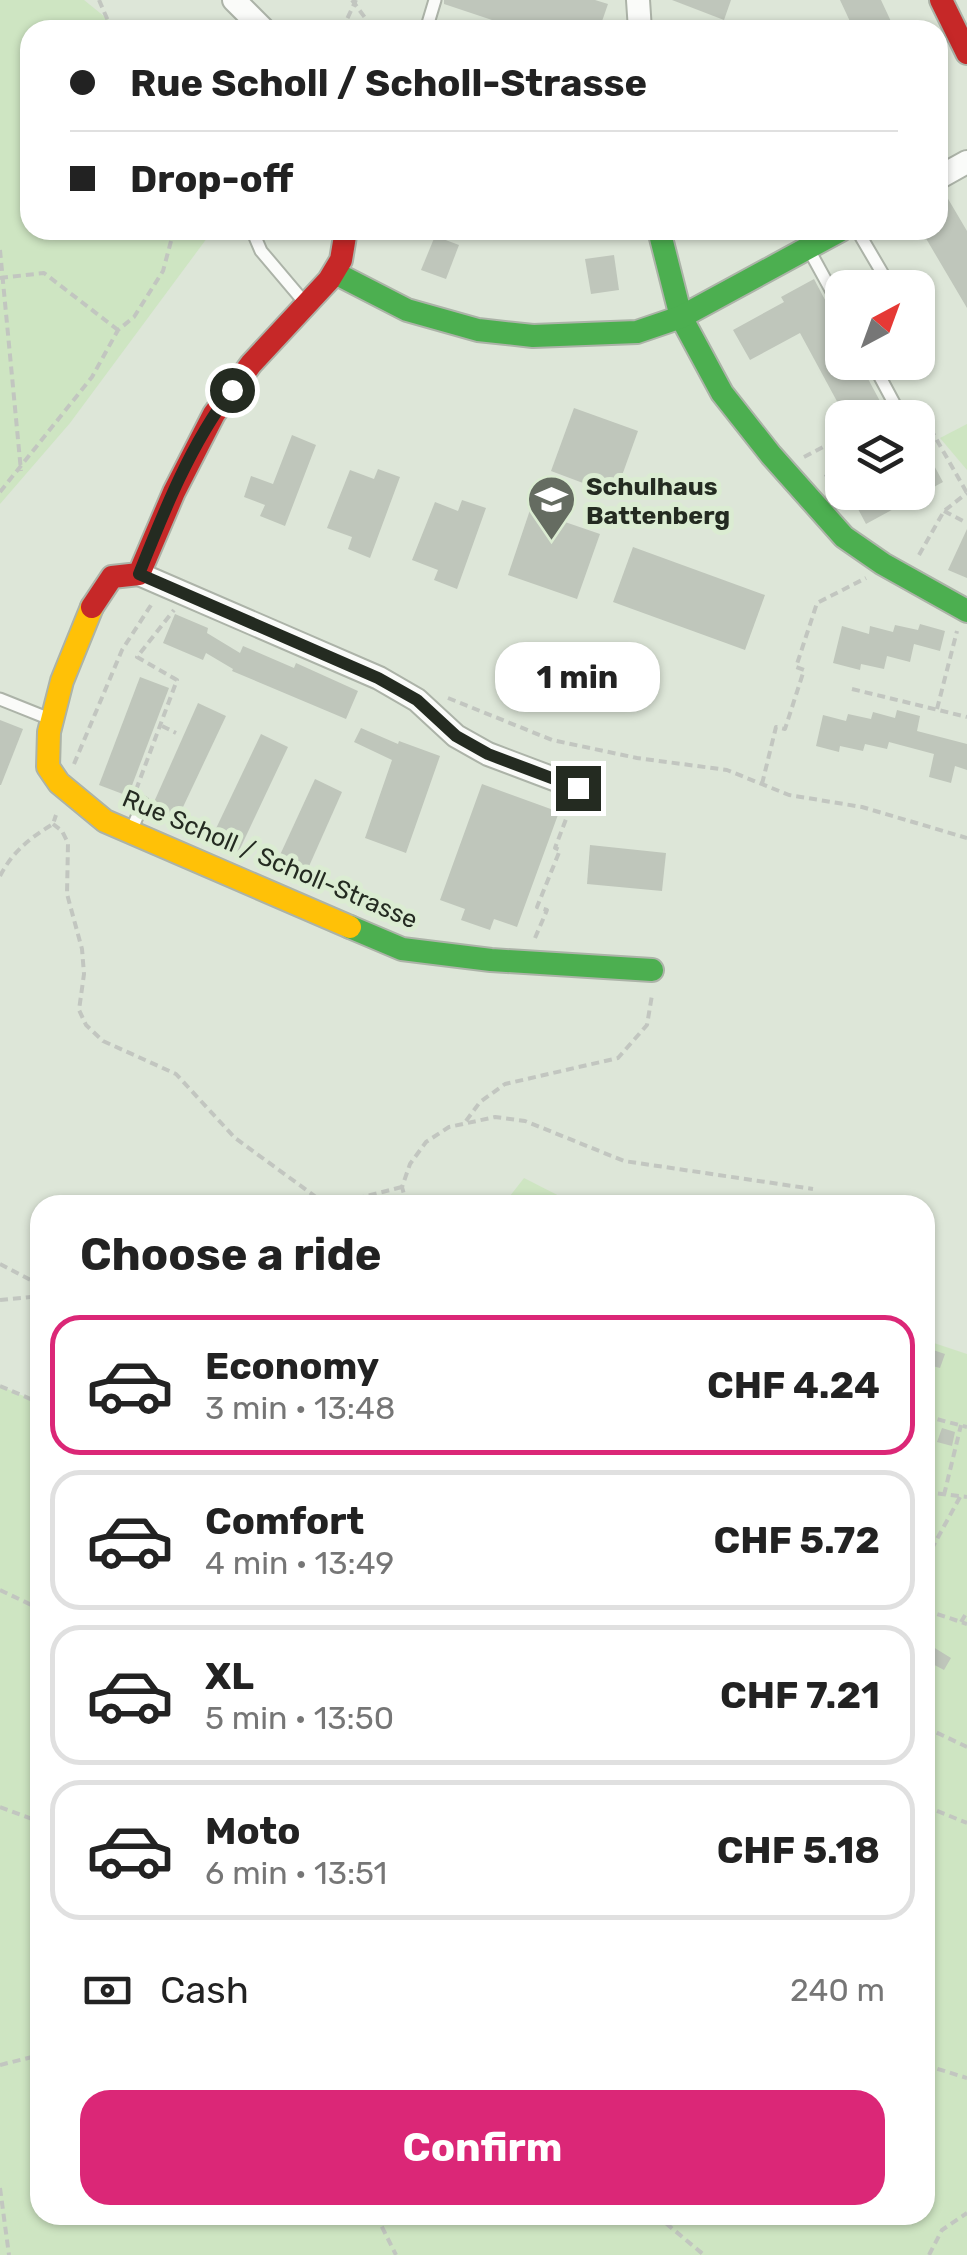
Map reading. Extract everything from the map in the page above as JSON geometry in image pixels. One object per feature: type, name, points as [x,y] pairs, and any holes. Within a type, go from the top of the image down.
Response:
[{"type":"street","points":[[234,0],[254,20]]},
{"type":"street","points":[[941,0],[967,53]]},
{"type":"street","points":[[139,574],[165,510],[216,411],[265,347],[337,274],[349,240]]},
{"type":"street","points":[[662,240],[681,317],[722,393],[771,455],[844,537],[963,616]]},
{"type":"street","points":[[337,274],[407,310],[478,330],[533,336],[597,336],[637,332],[681,317],[823,240]]},
{"type":"street","points":[[64,790],[48,766],[45,745],[50,719],[98,596],[112,577],[139,574],[378,678],[417,700],[456,736],[488,754],[578,788]]},
{"type":"street","name":"Rue Scholl / Scholl-Strasse","points":[[64,790],[104,820],[402,949],[652,970]]},
{"type":"lane","points":[[256,240],[305,303]]},
{"type":"lane","points":[[864,240],[881,270]]},
{"type":"lane","points":[[808,248],[825,279]]},
{"type":"lane","points":[[0,700],[50,719]]},
{"type":"lane","points":[[130,832],[140,802]]},
{"type":"path","points":[[0,492],[92,377],[118,330],[134,317],[163,271],[171,240]]},
{"type":"path","points":[[0,250],[20,470]]},
{"type":"path","points":[[2,278],[44,274],[118,330]]},
{"type":"path","points":[[912,568],[944,511],[967,493],[935,437]]},
{"type":"path","points":[[792,464],[825,446]]},
{"type":"path","points":[[944,511],[967,523]]},
{"type":"path","points":[[762,784],[776,727],[785,729],[804,670],[796,667],[818,603],[859,584],[874,572]]},
{"type":"path","points":[[0,876],[10,857],[53,824],[122,650],[164,584]]},
{"type":"path","points":[[140,802],[135,792],[178,680],[137,657],[187,594]]},
{"type":"path","points":[[937,710],[963,616]]},
{"type":"path","points":[[852,689],[967,717]]},
{"type":"path","points":[[441,695],[552,740],[637,758],[727,770],[789,794],[862,807],[967,838]]},
{"type":"path","points":[[160,726],[176,733]]},
{"type":"path","points":[[525,962],[546,910],[538,907],[578,788]]},
{"type":"path","points":[[53,824],[68,842],[67,894],[82,949],[84,974],[79,1010],[86,1025],[104,1041],[176,1074],[236,1138],[315,1195]]},
{"type":"path","points":[[466,1123],[480,1102],[506,1084],[618,1058],[647,1024],[652,1006],[652,970]]},
{"type":"path","points":[[404,1195],[402,1188],[410,1164],[426,1142],[449,1127],[495,1117],[525,1121],[624,1161],[813,1189]]},
{"type":"path","points":[[372,1195],[402,1188]]},
{"type":"path","points":[[0,1264],[30,1280]]},
{"type":"path","points":[[0,1300],[30,1297]]},
{"type":"path","points":[[0,1386],[30,1398]]},
{"type":"path","points":[[935,1419],[964,1426],[944,1496]]},
{"type":"path","points":[[935,1494],[964,1497],[935,1545]]},
{"type":"path","points":[[0,1590],[30,1604]]},
{"type":"path","points":[[935,1613],[964,1623],[967,1612]]},
{"type":"path","points":[[935,1732],[967,1746]]},
{"type":"path","points":[[0,1807],[30,1818]]},
{"type":"path","points":[[935,1810],[967,1824]]},
{"type":"path","points":[[0,2065],[30,2057]]},
{"type":"path","points":[[935,2068],[967,2078]]},
{"type":"path","points":[[0,2188],[10,2255]]},
{"type":"path","points":[[928,2255],[942,2230],[967,2214]]},
{"type":"path","points":[[381,2225],[396,2255]]},
{"type":"path","points":[[668,2225],[704,2255]]},
{"type":"green space","points":[[0,0],[84,0],[109,20],[20,20],[20,240],[206,240],[70,423],[0,504]]},
{"type":"green space","points":[[967,424],[967,470],[940,438]]},
{"type":"green space","points":[[524,1178],[557,1195],[511,1195]]},
{"type":"green space","points":[[935,1343],[967,1354],[967,2255],[0,2255],[0,1386],[30,1399],[30,2225],[935,2225]]},
{"type":"building","points":[[444,0],[595,0],[608,4],[602,20],[492,20],[444,4]]},
{"type":"building","points":[[672,0],[731,0],[724,20]]},
{"type":"building","points":[[840,0],[881,0],[890,20],[849,20]]},
{"type":"building","points":[[948,199],[967,231],[967,308],[927,240],[948,240]]},
{"type":"building","points":[[433,240],[459,245],[446,279],[421,270]]},
{"type":"building","points":[[614,255],[619,290],[591,294],[585,259]]},
{"type":"building","points":[[814,279],[825,300],[825,379],[800,333],[750,360],[733,330],[784,302],[781,297]]},
{"type":"building","points":[[825,380],[869,380],[879,400],[836,400]]},
{"type":"building","points":[[574,408],[638,431],[615,495],[551,471]]},
{"type":"building","points":[[292,435],[316,445],[285,526],[260,516],[265,505],[244,497],[251,476],[273,484]]},
{"type":"building","points":[[935,467],[943,482],[935,486]]},
{"type":"building","points":[[378,469],[400,477],[370,558],[348,549],[352,537],[327,528],[350,470],[374,479]]},
{"type":"building","points":[[462,500],[486,508],[457,589],[434,580],[438,570],[412,560],[435,502],[458,511]]},
{"type":"building","points":[[530,510],[600,534],[577,599],[508,575]]},
{"type":"building","points":[[859,510],[892,510],[866,524]]},
{"type":"building","points":[[967,529],[967,578],[948,570]]},
{"type":"building","points":[[633,547],[765,595],[745,650],[613,602]]},
{"type":"building","points":[[175,614],[208,628],[207,633],[240,653],[243,646],[294,668],[296,663],[358,691],[346,719],[232,671],[206,653],[203,660],[163,643]]},
{"type":"building","points":[[920,624],[945,631],[940,651],[914,644],[910,662],[887,656],[884,669],[861,664],[860,670],[833,663],[842,626],[869,634],[870,626],[893,632],[895,625],[918,630]]},
{"type":"building","points":[[140,677],[169,688],[128,796],[99,785]]},
{"type":"building","points":[[198,703],[226,716],[175,824],[150,811]]},
{"type":"building","points":[[897,710],[920,716],[917,731],[967,744],[967,770],[955,766],[951,783],[929,777],[934,754],[889,742],[887,749],[865,744],[863,751],[840,746],[839,752],[816,746],[823,715],[846,721],[848,714],[871,719],[873,712],[895,718]]},
{"type":"building","points":[[0,720],[23,729],[1,785],[0,785]]},
{"type":"building","points":[[361,728],[440,756],[406,853],[365,838],[392,760],[354,742]]},
{"type":"building","points":[[261,734],[288,747],[238,853],[211,839]]},
{"type":"building","points":[[315,779],[342,792],[302,882],[274,868]]},
{"type":"building","points":[[482,784],[559,812],[517,927],[494,919],[490,930],[461,920],[465,909],[440,900]]},
{"type":"building","points":[[590,845],[666,853],[662,891],[587,884]]},
{"type":"building","points":[[935,1351],[945,1354],[940,1368],[935,1367]]},
{"type":"building","points":[[942,1428],[955,1432],[952,1446],[937,1442]]},
{"type":"building","points":[[935,1648],[951,1658],[944,1670],[935,1665]]},
{"type":"traffic: fast","points":[[662,240],[681,317],[722,393],[771,455],[844,537],[883,564],[967,611]]},
{"type":"traffic: fast","points":[[337,274],[407,310],[478,330],[533,336],[637,332],[681,317],[823,240]]},
{"type":"traffic: fast","points":[[350,927],[402,949],[491,960],[652,970]]},
{"type":"traffic: slow","points":[[92,607],[62,681],[49,732],[48,767],[59,783],[105,821],[350,927]]},
{"type":"traffic: jam","points":[[941,0],[967,53]]},
{"type":"traffic: jam","points":[[92,607],[112,577],[139,574],[174,492],[214,414],[251,364],[329,280],[341,260],[344,240]]},
{"type":"place","name":"Schulhaus Battenberg","points":[[551,542]]},
{"type":"route","points":[[232,390],[216,411],[165,510],[139,574],[378,678],[417,700],[456,736],[488,754],[578,788]]}]
